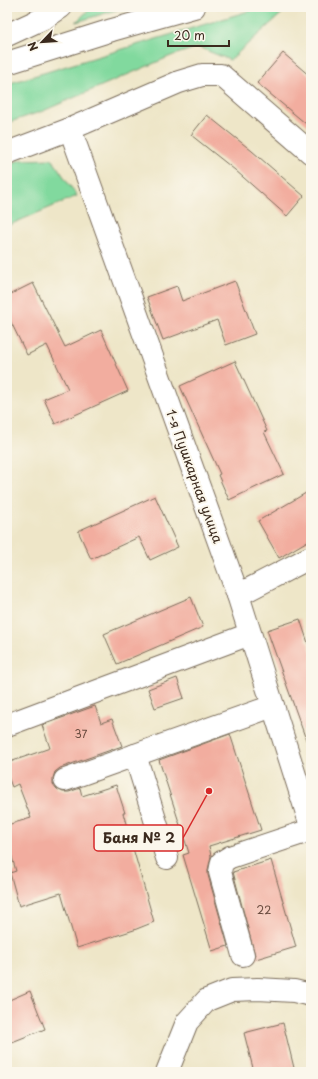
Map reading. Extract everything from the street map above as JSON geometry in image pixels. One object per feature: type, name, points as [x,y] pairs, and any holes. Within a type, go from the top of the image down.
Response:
[{"type":"street","points":[[7,35],[46,17],[62,7]]},
{"type":"street","points":[[7,63],[112,30],[194,7]]},
{"type":"street","points":[[7,153],[70,129],[179,82],[202,75],[221,75],[311,153]]},
{"type":"street","name":"1-я Пушкарная улица","points":[[70,129],[238,595],[311,826]]},
{"type":"street","points":[[238,595],[311,557]]},
{"type":"street","points":[[7,725],[250,634]]},
{"type":"street","points":[[65,780],[273,706]]},
{"type":"street","points":[[135,755],[167,858]]},
{"type":"street","points":[[243,955],[220,872],[222,862],[230,857],[311,830]]},
{"type":"street","points":[[167,1072],[187,1022],[207,1000],[232,990],[258,988],[294,991],[311,995]]},
{"type":"green space","points":[[92,7],[126,7],[76,22]]},
{"type":"green space","points":[[262,7],[289,7],[230,60],[198,47],[171,56],[43,111],[7,123],[7,84]]},
{"type":"green space","points":[[52,159],[77,196],[7,226],[7,165],[20,160]]},
{"type":"building","points":[[283,53],[311,77],[311,128],[257,83]]},
{"type":"building","points":[[207,115],[252,151],[304,196],[287,216],[235,170],[191,135]]},
{"type":"building","points":[[235,281],[255,334],[226,345],[217,320],[163,340],[147,297],[177,286],[182,301]]},
{"type":"building","points":[[33,283],[65,347],[101,330],[128,391],[55,424],[44,399],[68,389],[47,345],[27,355],[7,314],[7,296]]},
{"type":"building","points":[[235,361],[267,431],[264,432],[284,474],[229,500],[218,475],[220,474],[180,386]]},
{"type":"building","points":[[311,490],[311,539],[279,558],[258,521]]},
{"type":"building","points":[[155,496],[178,547],[150,560],[139,537],[91,559],[78,531]]},
{"type":"building","points":[[191,597],[203,627],[117,664],[104,634]]},
{"type":"building","points":[[300,619],[311,652],[311,748],[309,748],[267,630]]},
{"type":"building","points":[[177,678],[184,698],[155,708],[148,689]]},
{"type":"building","points":[[95,706],[101,723],[112,719],[122,746],[60,768],[55,772],[53,784],[57,789],[63,792],[69,792],[80,788],[82,796],[116,785],[154,922],[77,948],[61,893],[19,906],[10,873],[16,871],[7,840],[7,825],[31,818],[18,784],[12,787],[7,774],[7,763],[50,748],[42,725]]},
{"type":"building","points":[[230,734],[261,830],[209,846],[211,856],[208,875],[228,946],[212,951],[183,855],[189,853],[159,760]]},
{"type":"building","points":[[271,860],[296,947],[256,959],[233,872]]},
{"type":"building","points":[[30,991],[45,1029],[7,1044],[7,1001]]},
{"type":"building","points":[[283,1023],[295,1072],[254,1072],[244,1033]]},
{"type":"place","name":"Баня № 2","points":[[209,791]]}]
